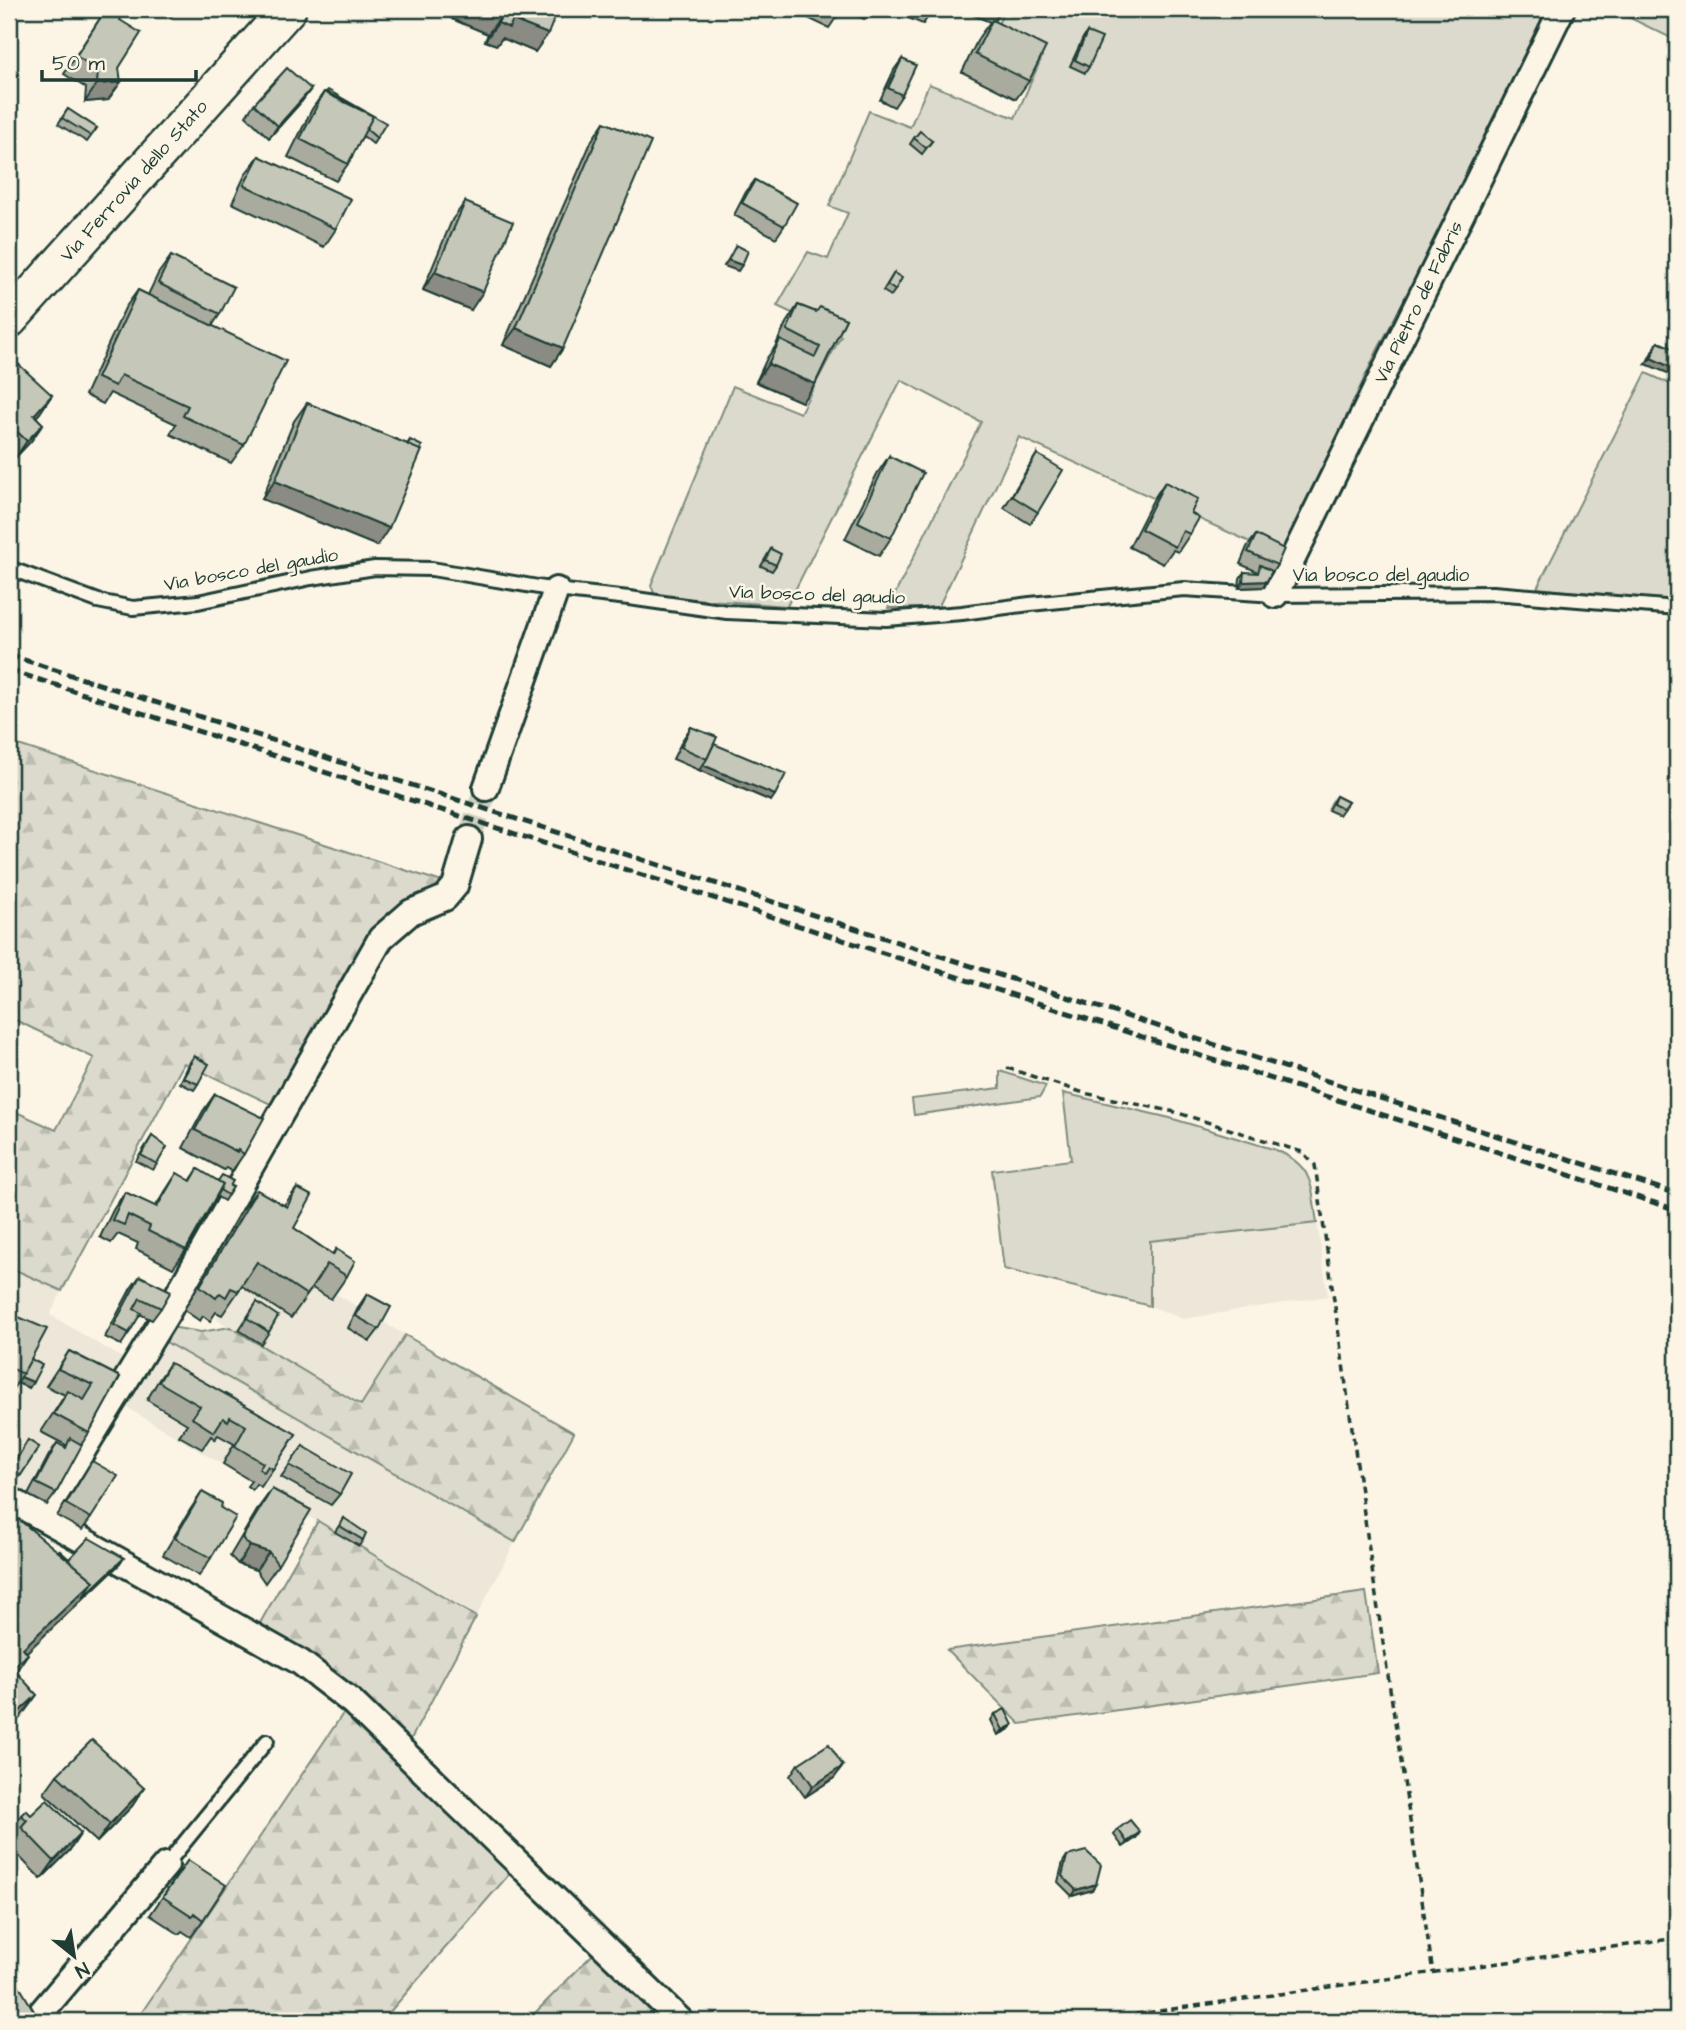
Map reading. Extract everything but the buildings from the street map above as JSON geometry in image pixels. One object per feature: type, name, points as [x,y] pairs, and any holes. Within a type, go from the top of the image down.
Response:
[{"type":"main road","name":"Via Ferrovia dello Stato","points":[[9,320],[288,9]]},
{"type":"main road","points":[[15,1991],[33,2021]]},
{"type":"street","name":"Via Pietro de Fabris","points":[[1275,595],[1562,9]]},
{"type":"street","points":[[486,788],[556,590]]},
{"type":"street","points":[[42,1517],[173,1303],[381,938],[411,912],[444,898],[455,886],[469,839]]},
{"type":"street","points":[[9,1499],[300,1662],[352,1702],[681,2021]]},
{"type":"street","points":[[33,2021],[166,1865]]},
{"type":"lane","name":"Via bosco del gaudio","points":[[9,568],[98,601],[133,608],[198,602],[311,578],[374,568],[432,569],[556,590],[727,612],[886,619],[1184,589],[1275,595],[1493,593],[1677,608]]},
{"type":"lane","points":[[166,1865],[267,1741]]},
{"type":"path","points":[[1007,1068],[1084,1093],[1175,1112],[1302,1152],[1315,1165],[1371,1563],[1433,1973]]},
{"type":"path","points":[[1088,2021],[1677,1938]]},
{"type":"shaded area","points":[[1317,1223],[1328,1296],[1183,1319],[1150,1306],[1150,1241]]},
{"type":"shaded area","points":[[273,1256],[405,1335],[361,1405],[216,1319],[239,1290],[253,1291]]},
{"type":"shaded area","points":[[9,1267],[62,1291],[50,1315],[131,1363],[41,1512],[9,1494]]},
{"type":"shaded area","points":[[157,1337],[515,1542],[476,1617],[116,1401]]},
{"type":"green space","points":[[1005,9],[1553,9],[1458,202],[1378,349],[1281,556],[1019,437],[938,608],[888,608],[981,422],[901,380],[787,606],[655,596],[651,585],[733,386],[800,413],[841,336],[777,306],[808,252],[828,259],[848,213],[829,206],[869,111],[910,127],[929,84],[1015,118],[1042,57],[994,33]]},
{"type":"green space","points":[[1612,9],[1677,9],[1677,41]]},
{"type":"green space","points":[[1646,373],[1677,387],[1677,601],[1537,588]]},
{"type":"green space","points":[[9,742],[442,882],[436,888],[401,904],[385,918],[279,1108],[184,1063],[62,1291],[9,1267],[9,1116],[12,1110],[56,1130],[94,1058],[9,1017]]},
{"type":"green space","points":[[1000,1071],[1046,1086],[1040,1097],[914,1115],[912,1099],[1000,1088]]},
{"type":"green space","points":[[1063,1093],[1170,1118],[1289,1156],[1305,1171],[1309,1179],[1317,1223],[1150,1241],[1150,1306],[1004,1269],[992,1170],[1071,1160]]},
{"type":"green space","points":[[170,1327],[201,1332],[230,1327],[361,1405],[405,1335],[574,1433],[515,1542],[157,1337]]},
{"type":"green space","points":[[318,1521],[476,1617],[410,1741],[338,1678],[260,1623]]},
{"type":"green space","points":[[1366,1592],[1378,1673],[1020,1724],[947,1650]]},
{"type":"green space","points":[[346,1709],[512,1871],[382,2021],[136,2021]]},
{"type":"green space","points":[[595,1952],[667,2021],[527,2021]]},
{"type":"tunnel","points":[[469,839],[486,788]]},
{"type":"railway","points":[[9,655],[1677,1194]]},
{"type":"railway","points":[[9,670],[1677,1210]]}]
